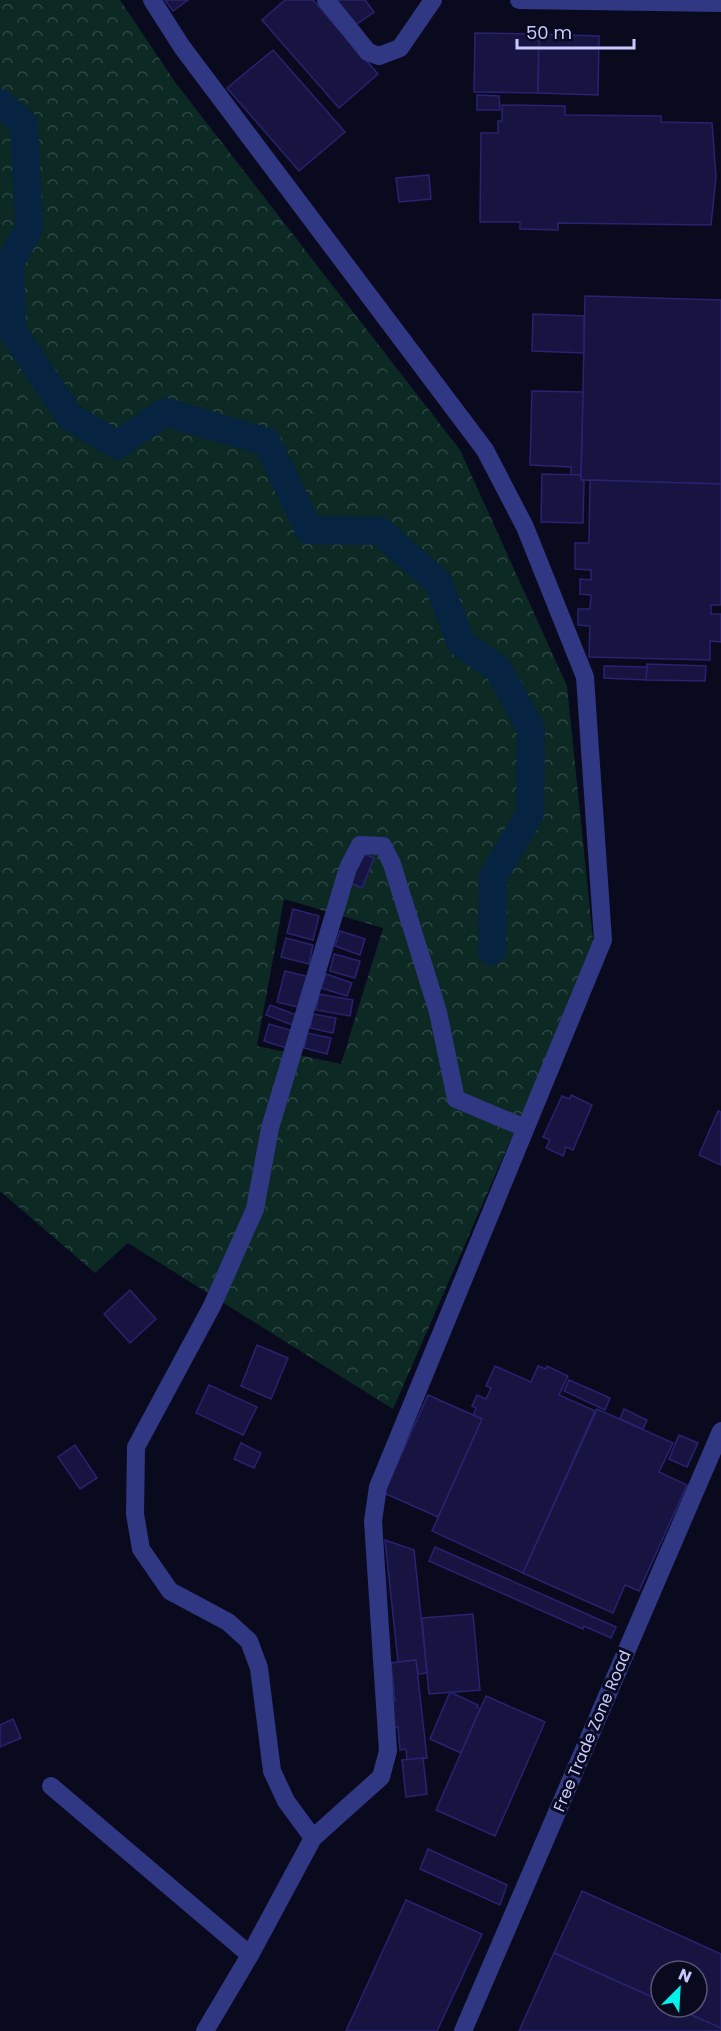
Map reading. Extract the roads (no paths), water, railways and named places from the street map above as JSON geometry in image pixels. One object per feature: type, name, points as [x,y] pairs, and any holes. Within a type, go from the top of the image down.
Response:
[{"type":"street","points":[[152,0],[182,47],[485,450],[525,527],[585,677],[603,940],[378,1487],[373,1521],[388,1751],[381,1777],[313,1838],[250,1955],[205,2031]]},
{"type":"street","points":[[326,0],[368,52],[379,56],[400,48],[433,0]]},
{"type":"street","points":[[519,0],[721,3]]},
{"type":"street","points":[[313,1838],[286,1801],[273,1771],[259,1668],[249,1641],[228,1622],[170,1591],[141,1549],[135,1514],[136,1447],[212,1306],[255,1209],[270,1128],[348,868],[360,845],[383,846],[392,864],[438,1012],[456,1099],[525,1128]]},
{"type":"street","name":"Free Trade Zone Road","points":[[463,2031],[721,1431]]},
{"type":"street","points":[[51,1786],[250,1955]]},
{"type":"waterway","points":[[0,103],[24,124],[29,228],[10,263],[12,330],[70,417],[117,445],[165,412],[267,442],[309,530],[380,531],[438,582],[461,643],[499,670],[531,729],[530,814],[493,877],[492,951]]}]
